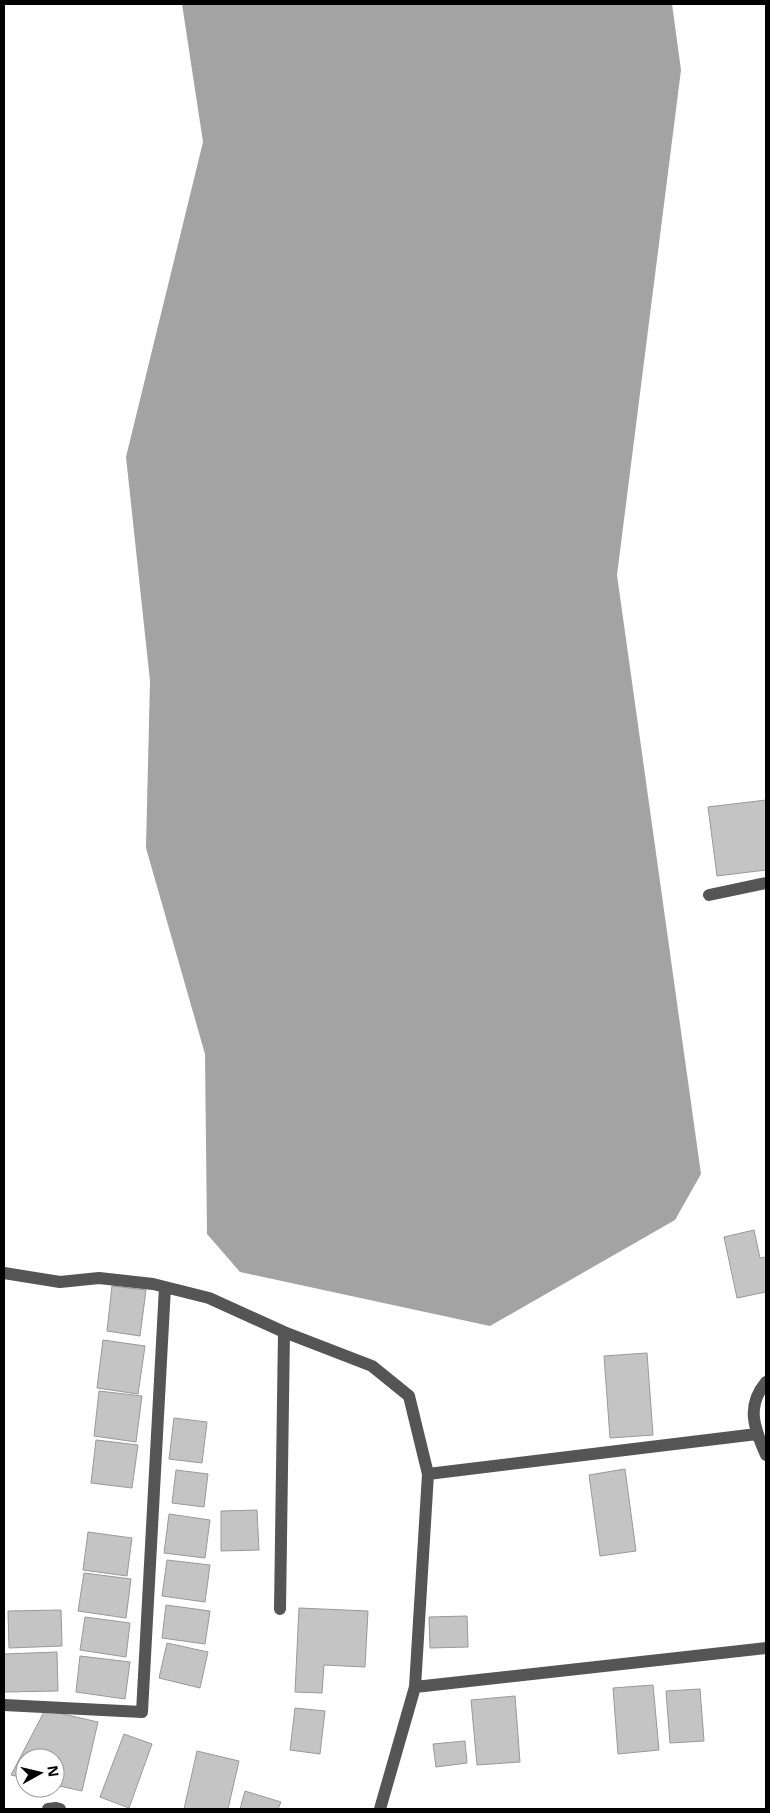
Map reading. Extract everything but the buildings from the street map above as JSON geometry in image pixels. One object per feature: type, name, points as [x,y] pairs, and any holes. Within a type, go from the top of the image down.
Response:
[{"type":"street","points":[[709,895],[766,883]]},
{"type":"street","points":[[4,1273],[60,1282],[100,1278],[153,1284],[209,1298],[284,1332],[372,1366],[409,1396],[428,1474],[415,1687],[380,1809]]},
{"type":"street","points":[[4,1705],[142,1712],[165,1287]]},
{"type":"street","points":[[280,1609],[284,1332]]},
{"type":"street","points":[[766,1382],[753,1409],[757,1434],[766,1455]]},
{"type":"street","points":[[428,1474],[757,1434]]},
{"type":"street","points":[[415,1687],[766,1648]]},
{"type":"street","points":[[48,1809],[60,1809]]},
{"type":"shaded area","points":[[182,4],[672,4],[681,70],[617,575],[701,1174],[675,1220],[490,1326],[240,1272],[207,1234],[205,1054],[146,848],[150,681],[126,457],[203,142]]}]
